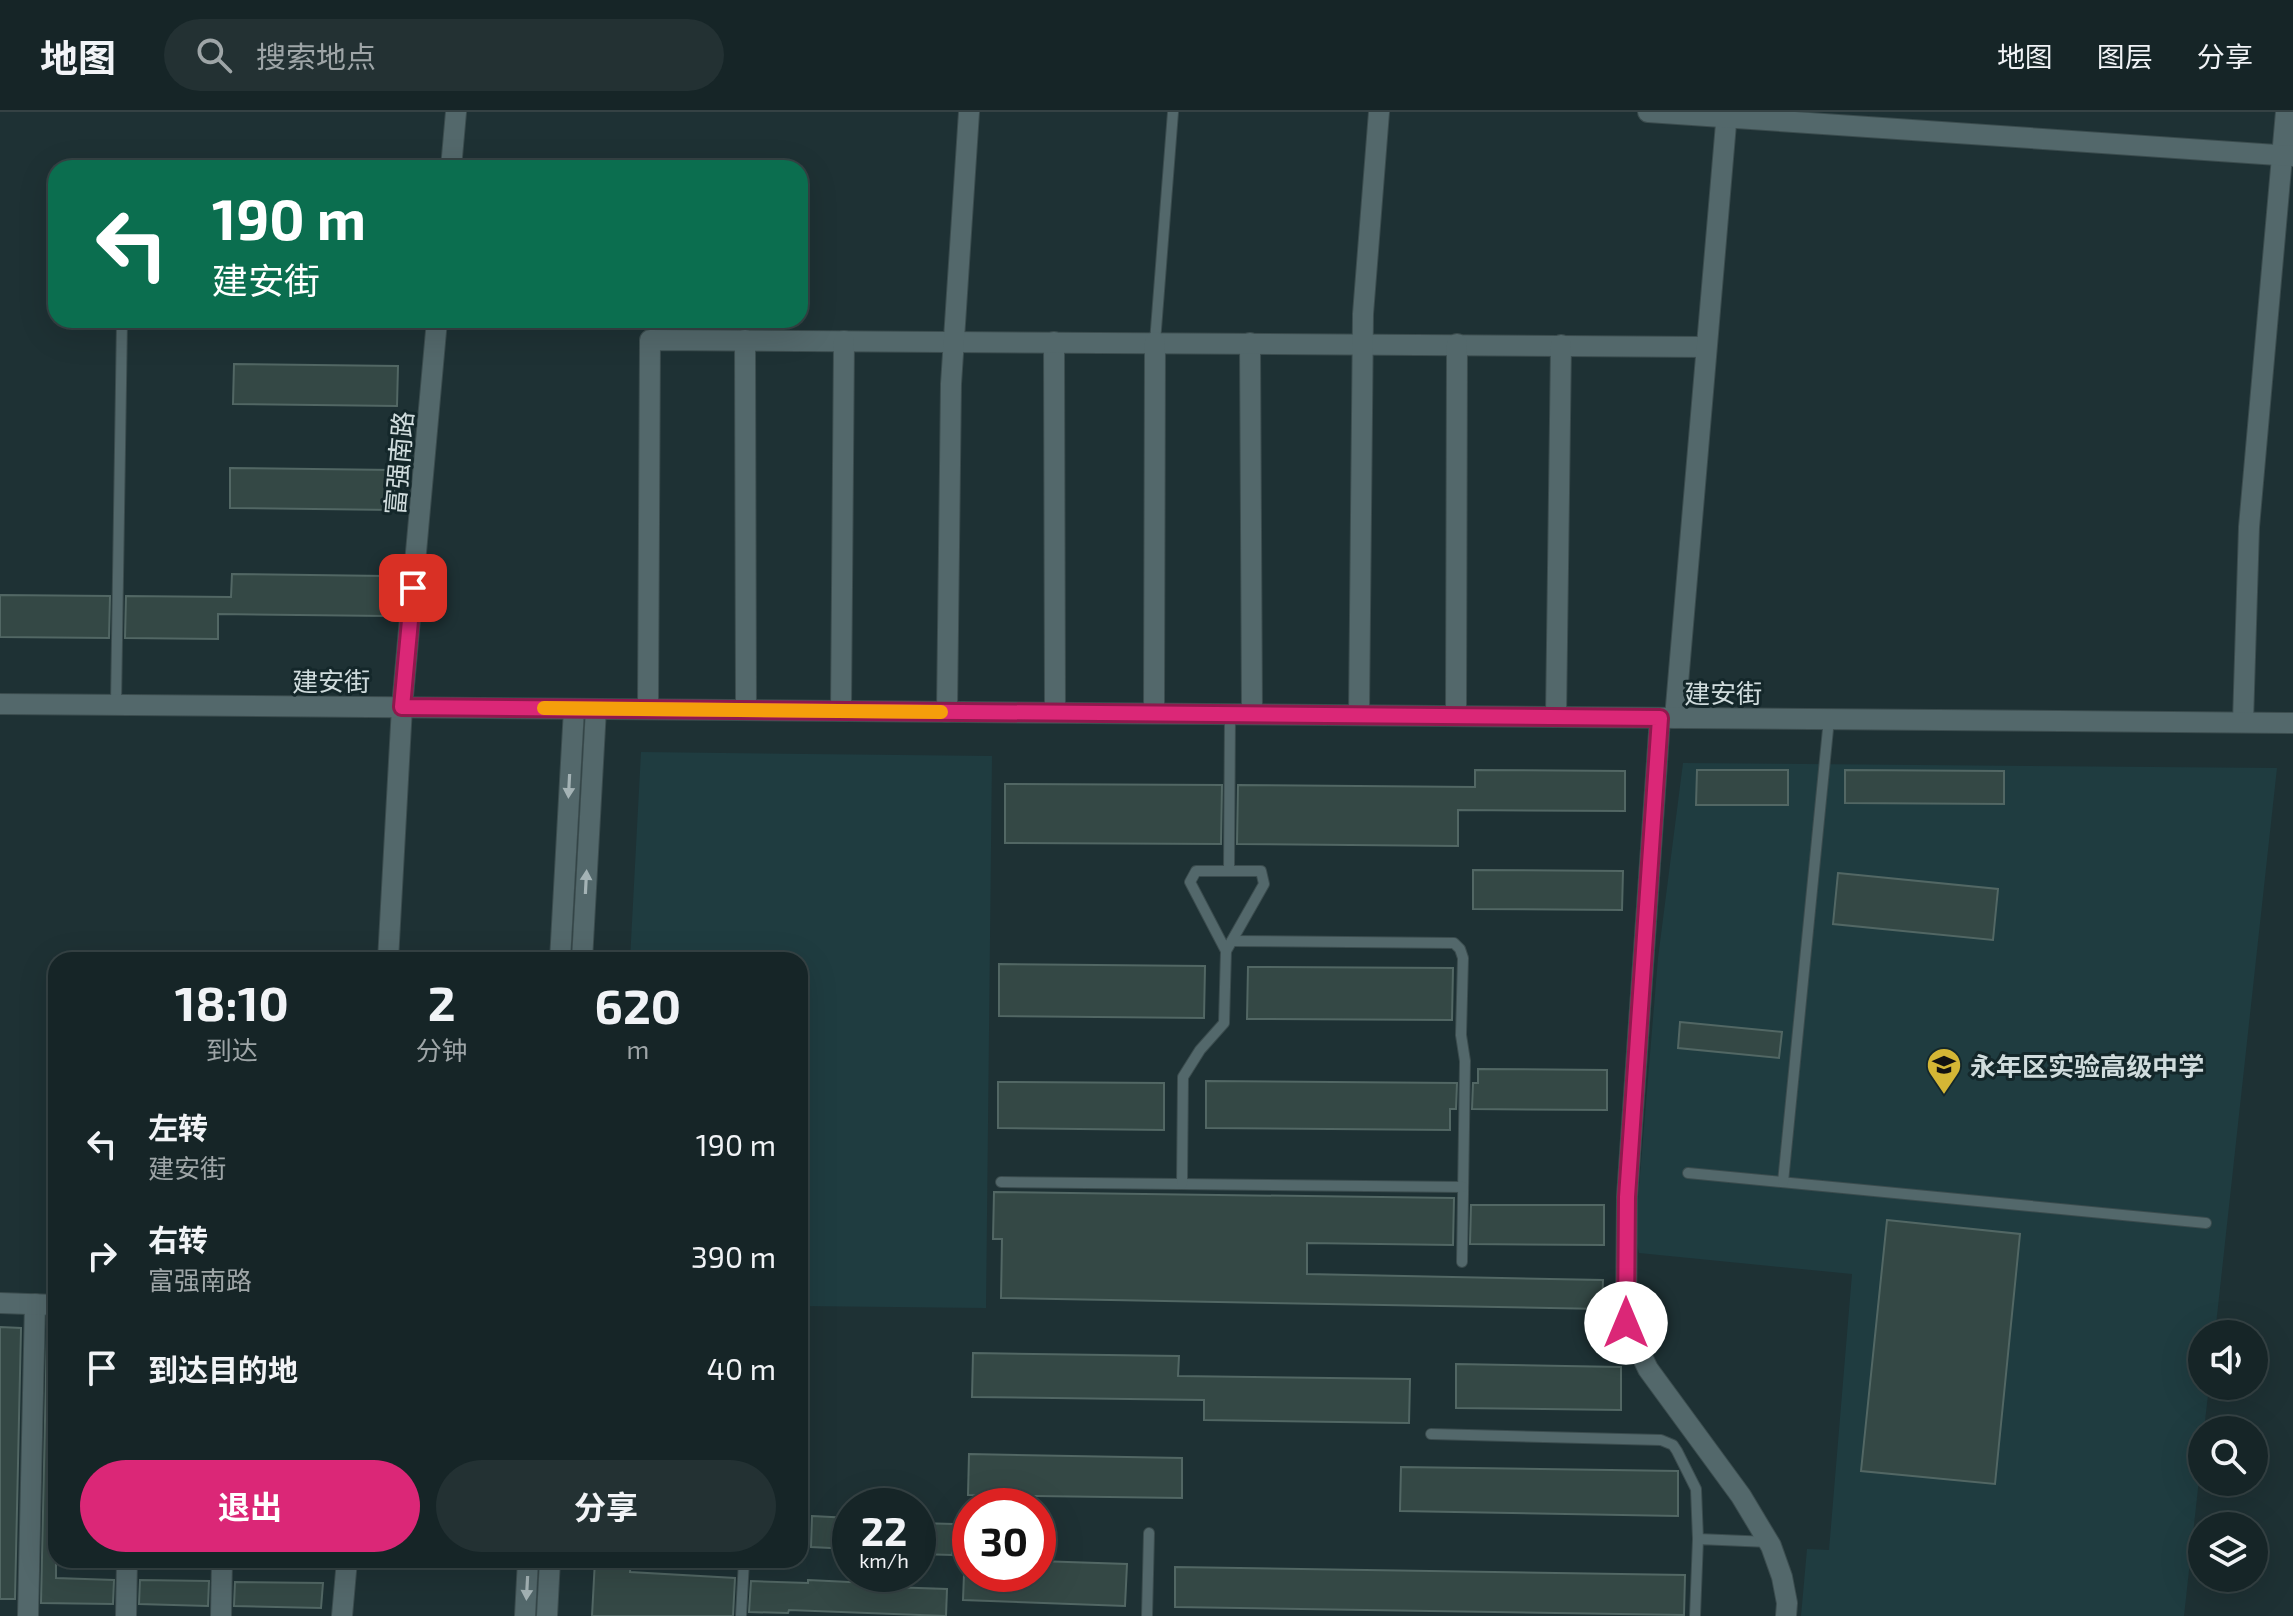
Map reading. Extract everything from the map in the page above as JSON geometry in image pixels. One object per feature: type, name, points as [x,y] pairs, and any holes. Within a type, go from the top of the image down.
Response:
[{"type":"street","points":[[452,160],[456,112]]},
{"type":"street","points":[[947,712],[952,341],[969,112]]},
{"type":"street","points":[[1359,715],[1362,344],[1379,112]]},
{"type":"street","points":[[1648,112],[2288,156]]},
{"type":"street","points":[[2243,722],[2249,527],[2288,156],[2286,112]]},
{"type":"street","points":[[1726,115],[1668,718],[1628,1182],[1626,1323],[1648,1369],[1741,1496],[1769,1542],[1782,1577],[1786,1616]]},
{"type":"street","name":"富强南路","points":[[388,952],[402,707],[436,328]]},
{"type":"street","points":[[648,709],[650,340],[1706,347]]},
{"type":"street","points":[[745,340],[746,710]]},
{"type":"street","points":[[841,711],[844,341]]},
{"type":"street","points":[[1054,342],[1055,712]]},
{"type":"street","points":[[1154,713],[1155,342]]},
{"type":"street","points":[[1250,343],[1252,714]]},
{"type":"street","points":[[1456,716],[1457,344]]},
{"type":"street","points":[[1556,717],[1561,345]]},
{"type":"street","name":"建安街","points":[[0,704],[2293,723]]},
{"type":"street","points":[[560,952],[574,709]]},
{"type":"street","points":[[582,952],[596,709]]},
{"type":"street","points":[[0,1303],[48,1305]]},
{"type":"street","points":[[28,1616],[35,1304]]},
{"type":"street","points":[[126,1616],[127,1568]]},
{"type":"street","points":[[221,1616],[222,1568]]},
{"type":"street","points":[[342,1616],[346,1568]]},
{"type":"street","points":[[525,1616],[528,1568]]},
{"type":"street","points":[[547,1616],[550,1568]]},
{"type":"lane","points":[[1155,342],[1173,112]]},
{"type":"lane","points":[[116,705],[122,328]]},
{"type":"lane","points":[[1229,871],[1230,714]]},
{"type":"lane","points":[[1783,1182],[1829,719]]},
{"type":"lane","points":[[1182,1184],[1183,1077],[1200,1050],[1224,1023],[1229,946],[1264,884],[1261,871],[1196,871],[1190,882],[1229,946]]},
{"type":"lane","points":[[1229,946],[1454,943],[1460,949],[1463,958],[1461,1035],[1465,1061],[1462,1262]]},
{"type":"lane","points":[[1688,1173],[2206,1223]]},
{"type":"lane","points":[[1001,1182],[1463,1187]]},
{"type":"lane","points":[[1431,1434],[1661,1440],[1673,1445],[1696,1489],[1695,1616]]},
{"type":"lane","points":[[1147,1616],[1149,1533]]},
{"type":"lane","points":[[1698,1539],[1769,1542]]},
{"type":"lane","points":[[741,1616],[744,1568]]},
{"type":"shaded area","points":[[641,752],[992,756],[986,1308],[808,1306],[808,952],[630,952]]},
{"type":"shaded area","name":"永年区实验高级中学","points":[[1683,763],[2277,768],[2217,1320],[2188,1320],[2188,1400],[2207,1400],[2206,1416],[2188,1416],[2188,1496],[2197,1496],[2195,1512],[2188,1512],[2188,1580],[2184,1616],[1801,1616],[1807,1549],[1829,1550],[1852,1274],[1639,1253],[1635,1235],[1658,958]]},
{"type":"building","points":[[234,364],[398,366],[397,406],[233,404]]},
{"type":"building","points":[[230,468],[394,470],[394,510],[230,508]]},
{"type":"building","points":[[232,574],[386,576],[386,616],[218,614],[218,639],[125,638],[126,596],[231,597]]},
{"type":"building","points":[[0,595],[110,596],[109,638],[0,637]]},
{"type":"building","points":[[1475,770],[1625,771],[1625,811],[1458,810],[1458,846],[1237,844],[1238,785],[1475,787]]},
{"type":"building","points":[[1697,770],[1788,770],[1788,805],[1696,805]]},
{"type":"building","points":[[1845,770],[2004,771],[2004,804],[1845,803]]},
{"type":"building","points":[[1005,784],[1222,785],[1221,844],[1005,843]]},
{"type":"building","points":[[1473,870],[1623,871],[1622,910],[1473,909]]},
{"type":"building","points":[[1838,873],[1998,889],[1993,940],[1833,924]]},
{"type":"building","points":[[999,964],[1205,966],[1204,1018],[999,1016]]},
{"type":"building","points":[[1248,967],[1453,968],[1452,1020],[1247,1019]]},
{"type":"building","points":[[1680,1022],[1782,1032],[1779,1058],[1678,1048]]},
{"type":"building","points":[[1478,1069],[1607,1070],[1607,1110],[1472,1109],[1473,1083],[1478,1083]]},
{"type":"building","points":[[1206,1081],[1457,1083],[1456,1109],[1450,1109],[1450,1130],[1206,1128]]},
{"type":"building","points":[[998,1082],[1164,1083],[1164,1130],[998,1128]]},
{"type":"building","points":[[994,1192],[1454,1198],[1453,1245],[1307,1243],[1307,1274],[1603,1280],[1602,1309],[1001,1298],[1002,1239],[993,1239]]},
{"type":"building","points":[[1471,1205],[1604,1205],[1604,1245],[1470,1244]]},
{"type":"building","points":[[1887,1220],[2020,1234],[1995,1484],[1861,1471]]},
{"type":"building","points":[[0,1327],[21,1328],[15,1599],[0,1599]]},
{"type":"building","points":[[47,1330],[48,1568],[56,1568],[56,1578],[114,1580],[113,1604],[41,1603]]},
{"type":"building","points":[[973,1353],[1179,1356],[1178,1376],[1410,1379],[1409,1423],[1204,1420],[1204,1400],[972,1397]]},
{"type":"building","points":[[1456,1364],[1621,1367],[1621,1410],[1456,1408]]},
{"type":"building","points":[[969,1454],[1182,1458],[1182,1498],[1056,1496],[1056,1488],[968,1488]]},
{"type":"building","points":[[1401,1467],[1678,1471],[1678,1516],[1400,1511]]},
{"type":"building","points":[[812,1516],[832,1517],[832,1548],[811,1547]]},
{"type":"building","points":[[936,1524],[952,1524],[952,1555],[936,1555]]},
{"type":"building","points":[[1056,1562],[1127,1564],[1125,1606],[963,1600],[963,1592],[1056,1592]]},
{"type":"building","points":[[1175,1567],[1685,1575],[1684,1615],[1175,1607]]},
{"type":"building","points":[[595,1568],[630,1568],[630,1572],[735,1578],[733,1616],[592,1616]]},
{"type":"building","points":[[140,1580],[209,1581],[208,1606],[139,1604]]},
{"type":"building","points":[[808,1580],[832,1581],[832,1592],[936,1592],[936,1589],[947,1589],[946,1616],[789,1610],[788,1613],[749,1612],[751,1581],[808,1583]]},
{"type":"building","points":[[235,1582],[323,1583],[321,1608],[234,1606]]},
{"type":"slow traffic","points":[[544,708],[941,712]]},
{"type":"place","name":"永年区实验高级中学","points":[[1944,1096]]},
{"type":"route","points":[[413,588],[402,707],[1660,718],[1627,1197],[1626,1323]]}]
